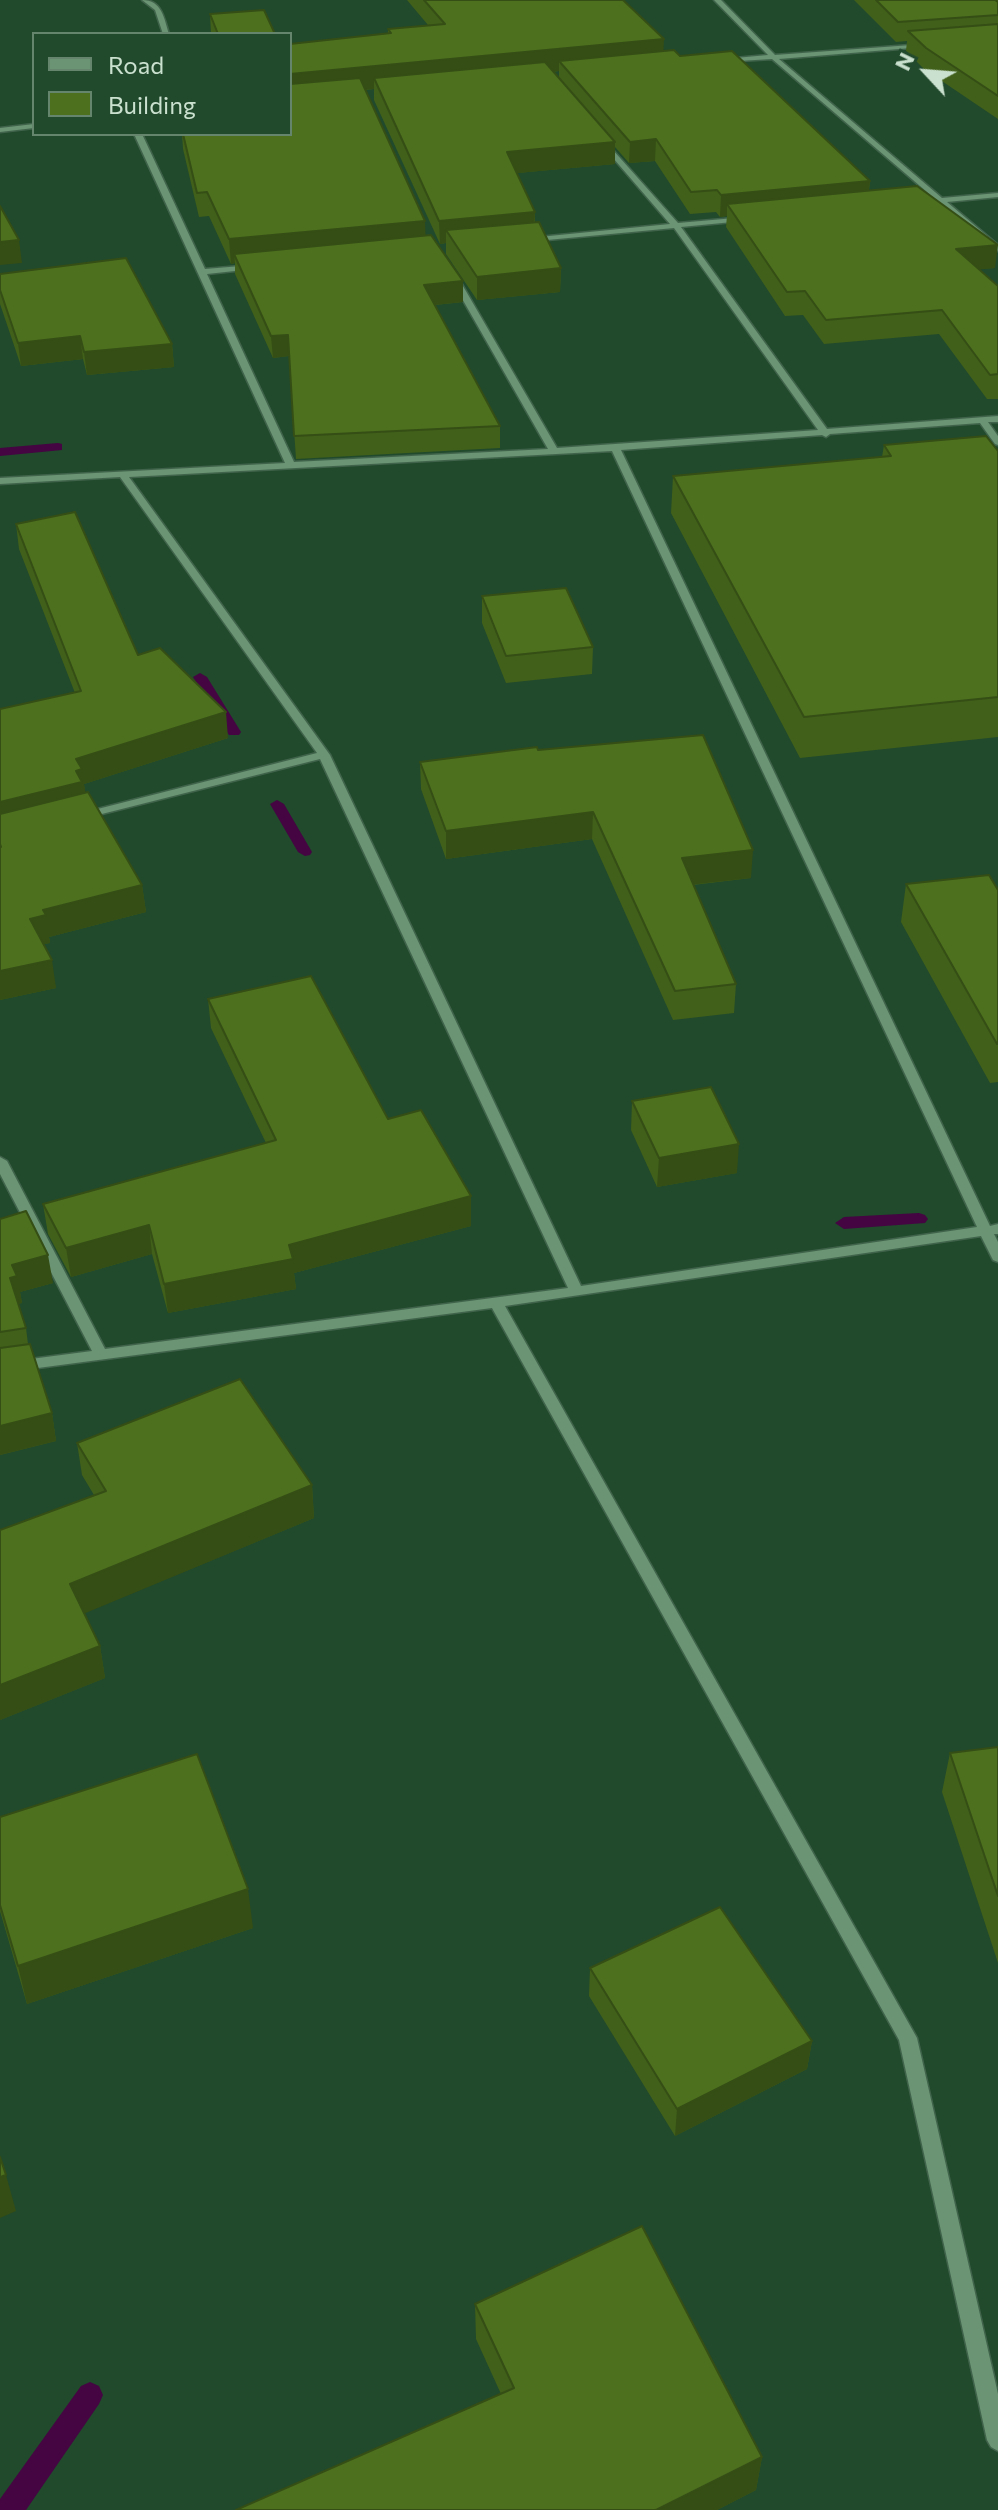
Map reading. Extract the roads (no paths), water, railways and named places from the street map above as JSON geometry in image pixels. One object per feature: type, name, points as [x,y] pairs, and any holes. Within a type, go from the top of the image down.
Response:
[{"type":"street","points":[[145,0],[158,9],[165,32]]},
{"type":"street","points":[[717,0],[772,56],[998,249]]},
{"type":"street","points":[[712,62],[938,44]]},
{"type":"street","points":[[0,130],[32,126]]},
{"type":"street","points":[[598,135],[676,226],[826,434]]},
{"type":"street","points":[[139,136],[291,465]]},
{"type":"street","points":[[910,203],[998,195]]},
{"type":"street","points":[[525,241],[754,218]]},
{"type":"street","points":[[202,272],[264,266]]},
{"type":"street","points":[[449,270],[464,290],[554,451]]},
{"type":"street","points":[[0,481],[615,448],[998,419]]},
{"type":"street","points":[[982,420],[998,442]]},
{"type":"street","points":[[615,448],[992,1229],[998,1257]]},
{"type":"street","points":[[122,474],[324,755],[577,1292]]},
{"type":"street","points":[[62,821],[324,755]]},
{"type":"street","points":[[0,1161],[101,1355]]},
{"type":"street","points":[[0,1368],[577,1292],[992,1229]]},
{"type":"street","points":[[496,1303],[908,2038],[998,2440]]},
{"type":"waterway","points":[[0,452],[58,447]]},
{"type":"waterway","points":[[200,677],[234,732]]},
{"type":"waterway","points":[[277,804],[305,852]]},
{"type":"waterway","points":[[844,1223],[919,1219]]},
{"type":"waterway","points":[[9,2510],[90,2395]]}]
